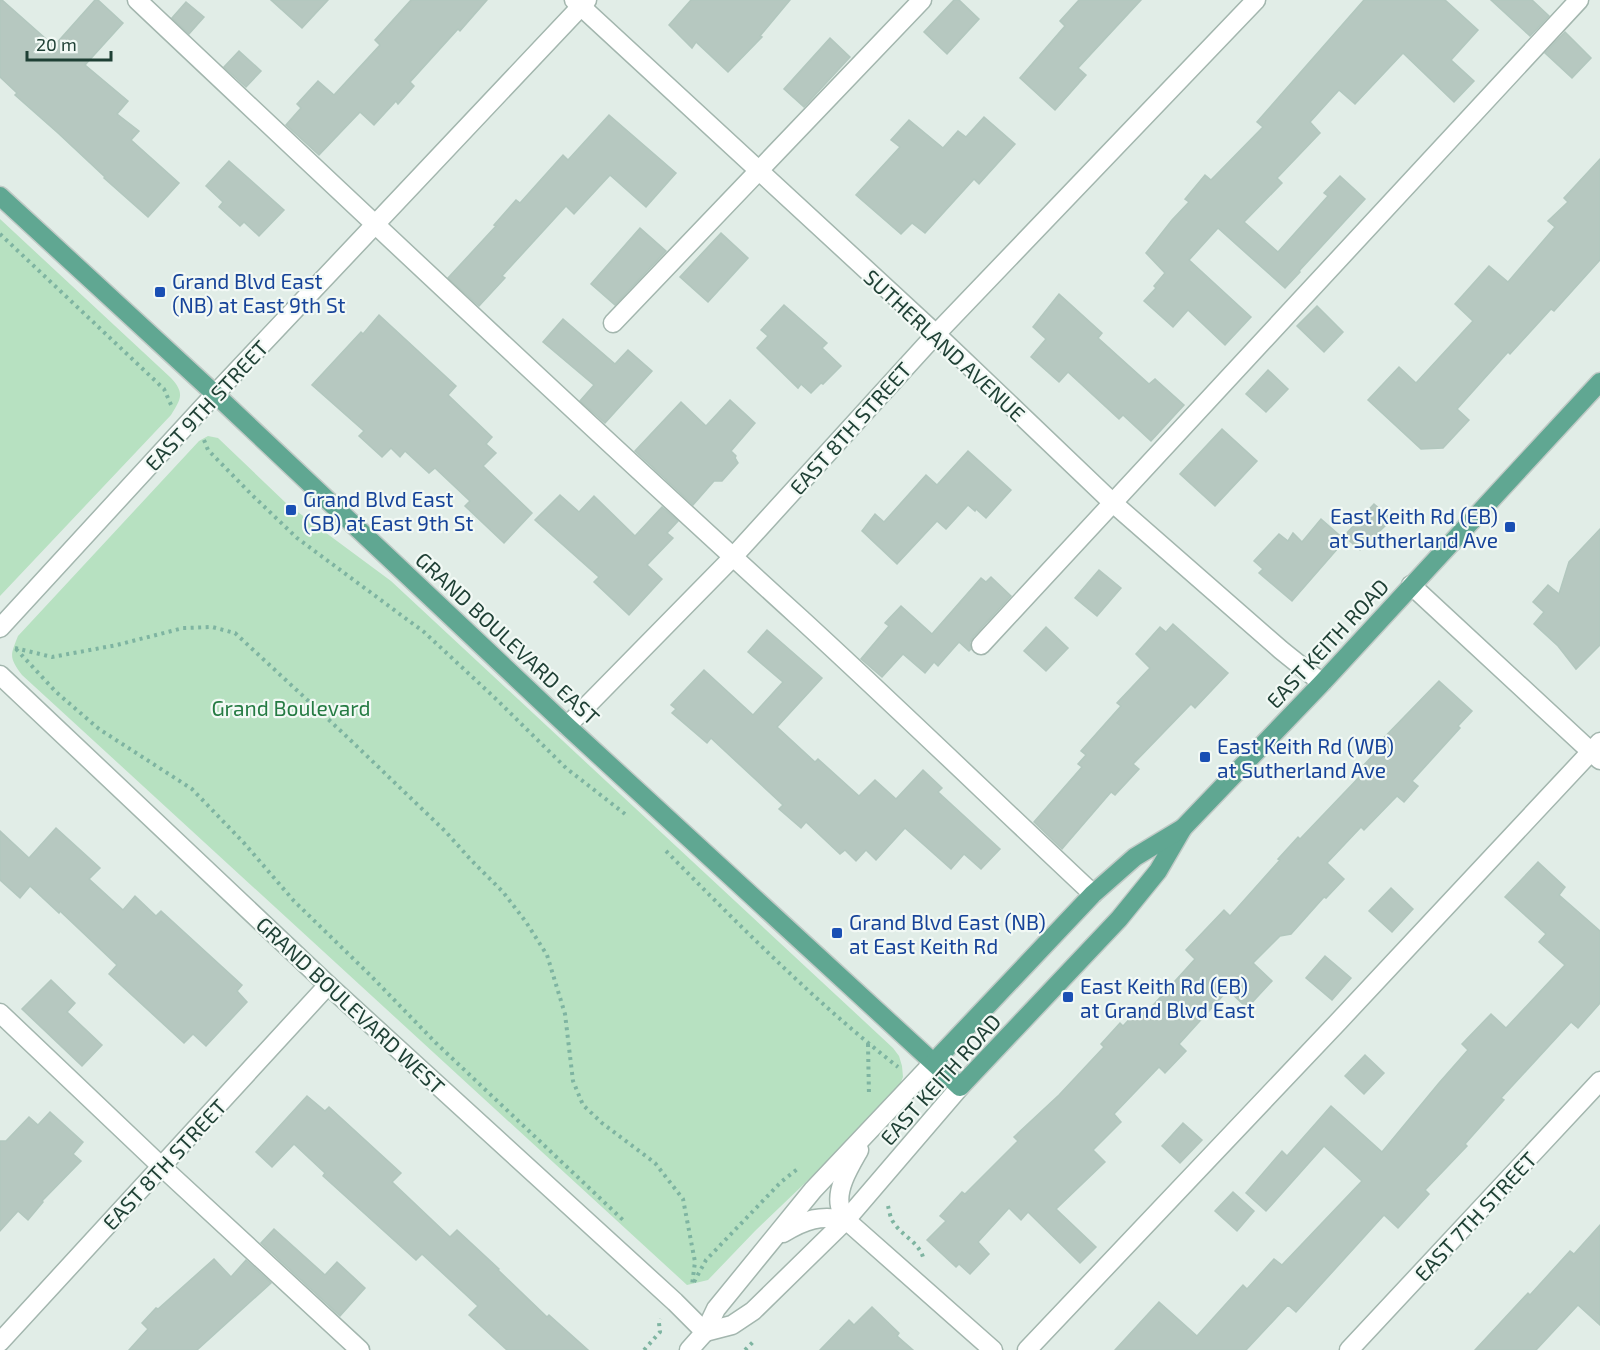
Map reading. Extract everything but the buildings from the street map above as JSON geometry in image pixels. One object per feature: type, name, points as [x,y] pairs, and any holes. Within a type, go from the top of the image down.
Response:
[{"type":"main road","name":"GRAND BOULEVARD EAST","points":[[0,196],[215,394],[567,726],[960,1087]]},
{"type":"main road","name":"EAST KEITH ROAD","points":[[960,1087],[1119,919],[1158,871],[1183,828],[1322,683],[1600,382]]},
{"type":"main road","name":"EAST KEITH ROAD","points":[[934,1062],[1094,894],[1135,857],[1183,828]]},
{"type":"street","points":[[137,0],[375,226],[732,558],[802,620],[1094,894]]},
{"type":"street","points":[[613,323],[922,0]]},
{"type":"street","name":"EAST 8TH STREET","points":[[567,726],[732,558],[936,334],[1256,0]]},
{"type":"street","points":[[981,645],[1579,0]]},
{"type":"street","name":"EAST 9TH STREET","points":[[0,628],[215,394],[375,226],[580,2]]},
{"type":"street","name":"SUTHERLAND AVENUE","points":[[580,2],[758,171],[936,334],[1113,503],[1281,651],[1322,683]]},
{"type":"street","points":[[1027,1350],[1597,751],[1411,585]]},
{"type":"street","name":"GRAND BOULEVARD WEST","points":[[0,675],[328,985],[705,1332]]},
{"type":"street","name":"EAST 8TH STREET","points":[[0,1342],[328,985]]},
{"type":"street","points":[[0,1013],[360,1350]]},
{"type":"street","name":"EAST KEITH ROAD","points":[[689,1350],[705,1332],[716,1309],[813,1190],[934,1062]]},
{"type":"street","name":"EAST 7TH STREET","points":[[1349,1350],[1600,1082]]},
{"type":"street","name":"EAST KEITH ROAD","points":[[705,1332],[732,1324],[753,1311],[846,1220],[960,1087]]},
{"type":"street","points":[[872,1128],[854,1158],[841,1190],[840,1209],[846,1220],[993,1350]]},
{"type":"street","points":[[774,1238],[812,1218],[831,1217],[846,1220]]},
{"type":"path","points":[[0,234],[164,389],[175,413]]},
{"type":"path","points":[[205,440],[208,450],[297,538],[424,632],[566,768],[630,818]]},
{"type":"path","points":[[624,1220],[436,1043],[294,901],[244,843],[192,789],[99,729],[56,692],[15,648],[52,657],[117,645],[183,628],[212,627],[236,633],[344,733],[445,831],[503,892],[547,955],[565,1014],[573,1081],[584,1105],[602,1123],[655,1163],[682,1199],[695,1262],[692,1285],[683,1277]]},
{"type":"path","points":[[664,850],[756,942],[868,1043],[900,1068]]},
{"type":"path","points":[[868,1043],[869,1099]]},
{"type":"path","points":[[886,1202],[891,1219],[921,1249]]},
{"type":"path","points":[[644,1350],[660,1332],[659,1323],[664,1315]]},
{"type":"green space","points":[[0,219],[171,378],[180,396],[171,415],[0,596]]},
{"type":"green space","name":"Grand Boulevard","points":[[208,436],[218,438],[287,504],[391,581],[899,1056],[903,1077],[898,1089],[852,1138],[755,1231],[708,1280],[687,1285],[22,675],[15,664],[12,652],[18,636],[199,441]]},
{"type":"place","name":"Grand Blvd East (NB) at East 9th St","points":[[160,292]]},
{"type":"place","name":"Grand Blvd East (SB) at East 9th St","points":[[291,510]]},
{"type":"place","name":"East Keith Rd (EB) at Sutherland Ave","points":[[1510,527]]},
{"type":"place","name":"East Keith Rd (WB) at Sutherland Ave","points":[[1205,757]]},
{"type":"place","name":"Grand Blvd East (NB) at East Keith Rd","points":[[837,933]]},
{"type":"place","name":"East Keith Rd (EB) at Grand Blvd East","points":[[1068,997]]}]
